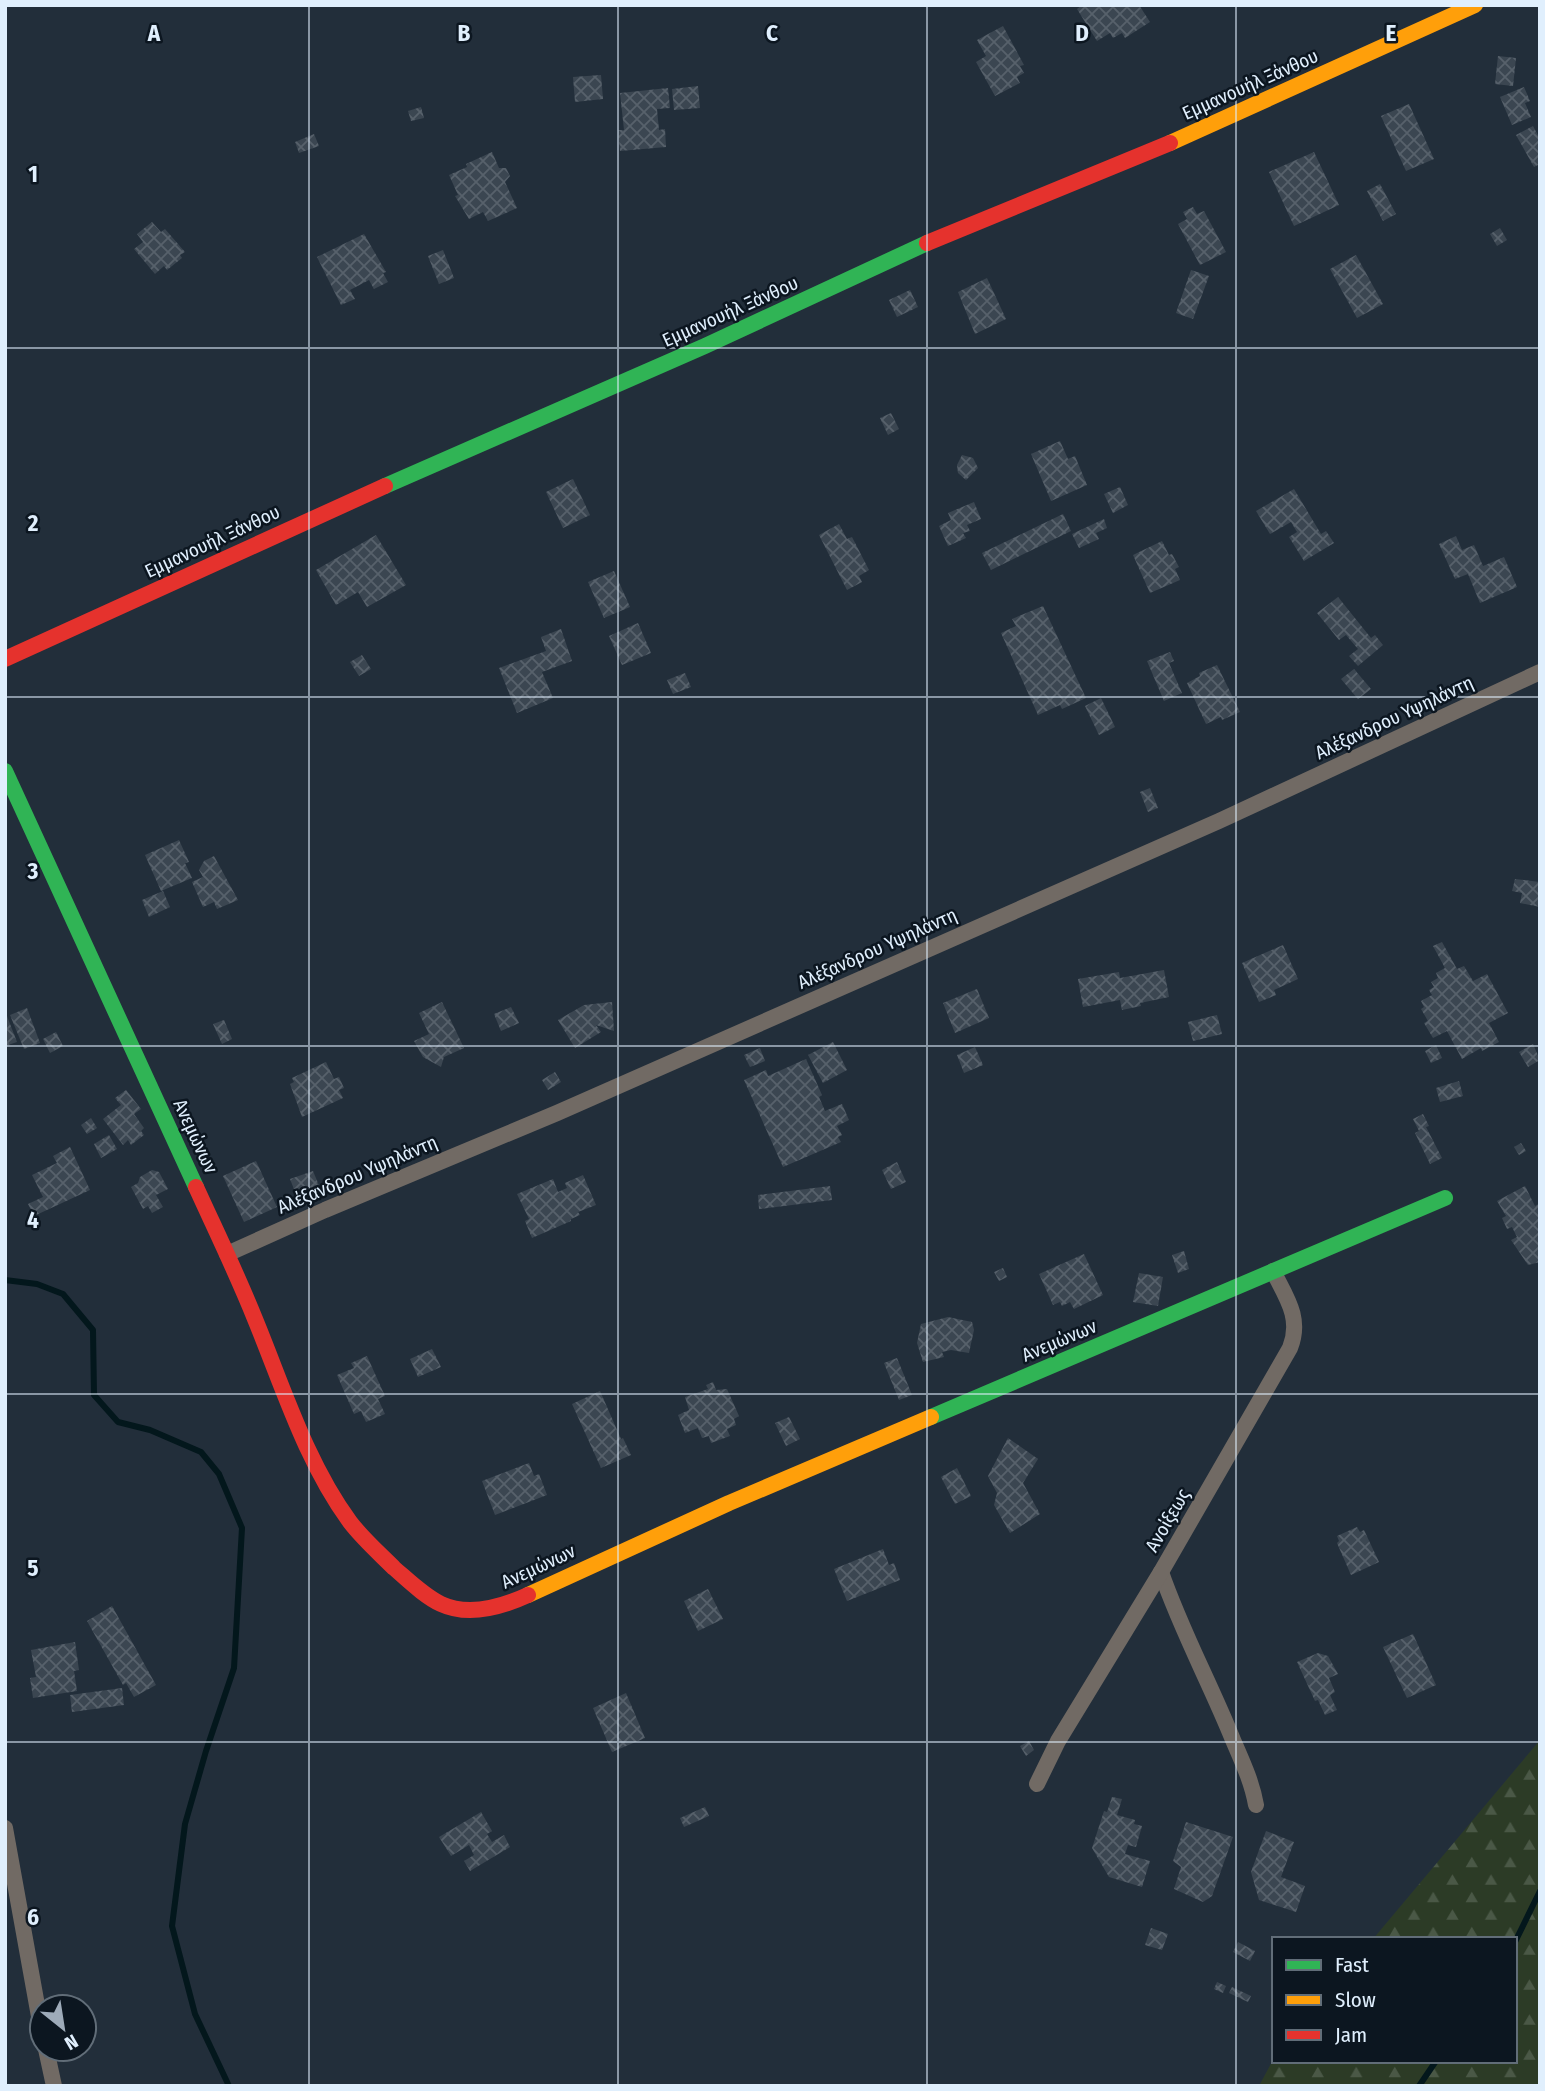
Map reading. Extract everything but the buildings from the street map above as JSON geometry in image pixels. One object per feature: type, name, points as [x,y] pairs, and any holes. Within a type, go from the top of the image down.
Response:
[{"type":"street","name":"Εμμανουήλ Ξάνθου","points":[[5,659],[474,445],[705,346],[906,252],[1152,150],[1475,5]]},
{"type":"street","name":"Αλέξανδρου Υψηλάντη","points":[[227,1254],[557,1113],[1219,821],[1540,672]]},
{"type":"street","name":"Ανεμώνων","points":[[5,771],[227,1254],[318,1470],[351,1523],[394,1568],[432,1598],[457,1609],[475,1610],[510,1603],[666,1531],[1446,1198]]},
{"type":"street","name":"Ανοίξεως","points":[[1037,1784],[1058,1741],[1161,1572],[1293,1339],[1295,1319],[1273,1271]]},
{"type":"street","points":[[1161,1572],[1174,1611],[1218,1703],[1253,1788],[1256,1805]]},
{"type":"street","points":[[5,1828],[35,1993]]},
{"type":"street","points":[[49,2063],[54,2086]]},
{"type":"green space","points":[[1540,1740],[1540,2086],[1259,2086],[1272,2062],[1517,2063],[1517,1937],[1375,1937]]},
{"type":"waterway","points":[[5,1280],[37,1284],[63,1294],[93,1330],[94,1395],[118,1422],[150,1430],[201,1452],[219,1474],[242,1528],[234,1668],[185,1824],[172,1926],[195,2014],[229,2086]]},
{"type":"waterway","points":[[1517,1938],[1540,1891]]},
{"type":"waterway","points":[[1419,2086],[1435,2063]]},
{"type":"traffic: fast","points":[[385,486],[705,346],[927,243]]},
{"type":"traffic: fast","points":[[5,771],[196,1187]]},
{"type":"traffic: fast","points":[[931,1417],[1445,1198]]},
{"type":"traffic: slow","points":[[1170,143],[1475,5]]},
{"type":"traffic: slow","points":[[528,1595],[729,1503],[931,1417]]},
{"type":"traffic: jam","points":[[927,243],[1170,143]]},
{"type":"traffic: jam","points":[[5,659],[385,486]]},
{"type":"traffic: jam","points":[[196,1187],[248,1302],[308,1449],[334,1499],[355,1528],[394,1568],[441,1604],[463,1610],[485,1609],[528,1595]]}]
